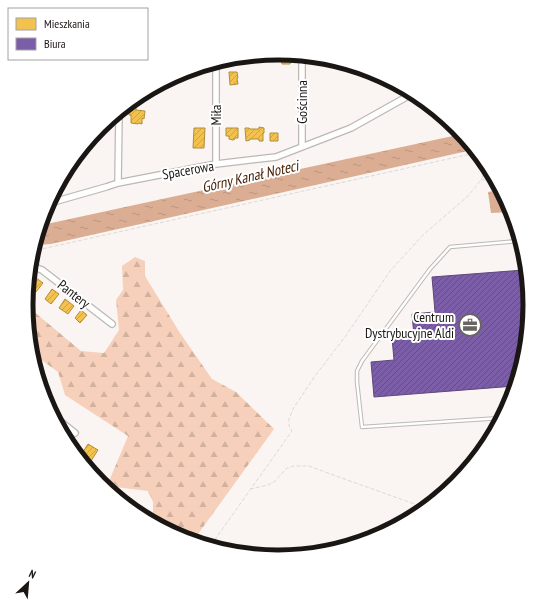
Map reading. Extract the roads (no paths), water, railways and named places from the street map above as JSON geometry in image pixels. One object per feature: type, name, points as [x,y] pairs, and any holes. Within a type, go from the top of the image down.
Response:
[{"type":"street","name":"Gościnna","points":[[302,61],[302,146]]},
{"type":"street","name":"Miła","points":[[216,68],[216,164]]},
{"type":"street","name":"Spacerowa","points":[[56,201],[118,183],[216,164],[276,157],[351,128],[406,96]]},
{"type":"street","points":[[118,183],[119,119]]},
{"type":"street","name":"Pantery","points":[[36,268],[42,270],[112,324]]},
{"type":"street","points":[[64,424],[75,433]]},
{"type":"lane","points":[[497,418],[362,427],[357,371],[362,361],[430,269],[450,247],[516,241]]},
{"type":"water","points":[[455,135],[469,151],[51,244],[40,245],[47,224]]},
{"type":"water","points":[[495,191],[505,212],[491,213],[488,192]]},
{"type":"place","name":"Centrum Dystrybucyjne Aldi","points":[[470,325]]},
{"type":"water label","name":"Górny Kanał Noteci","points":[[250,176]]}]
